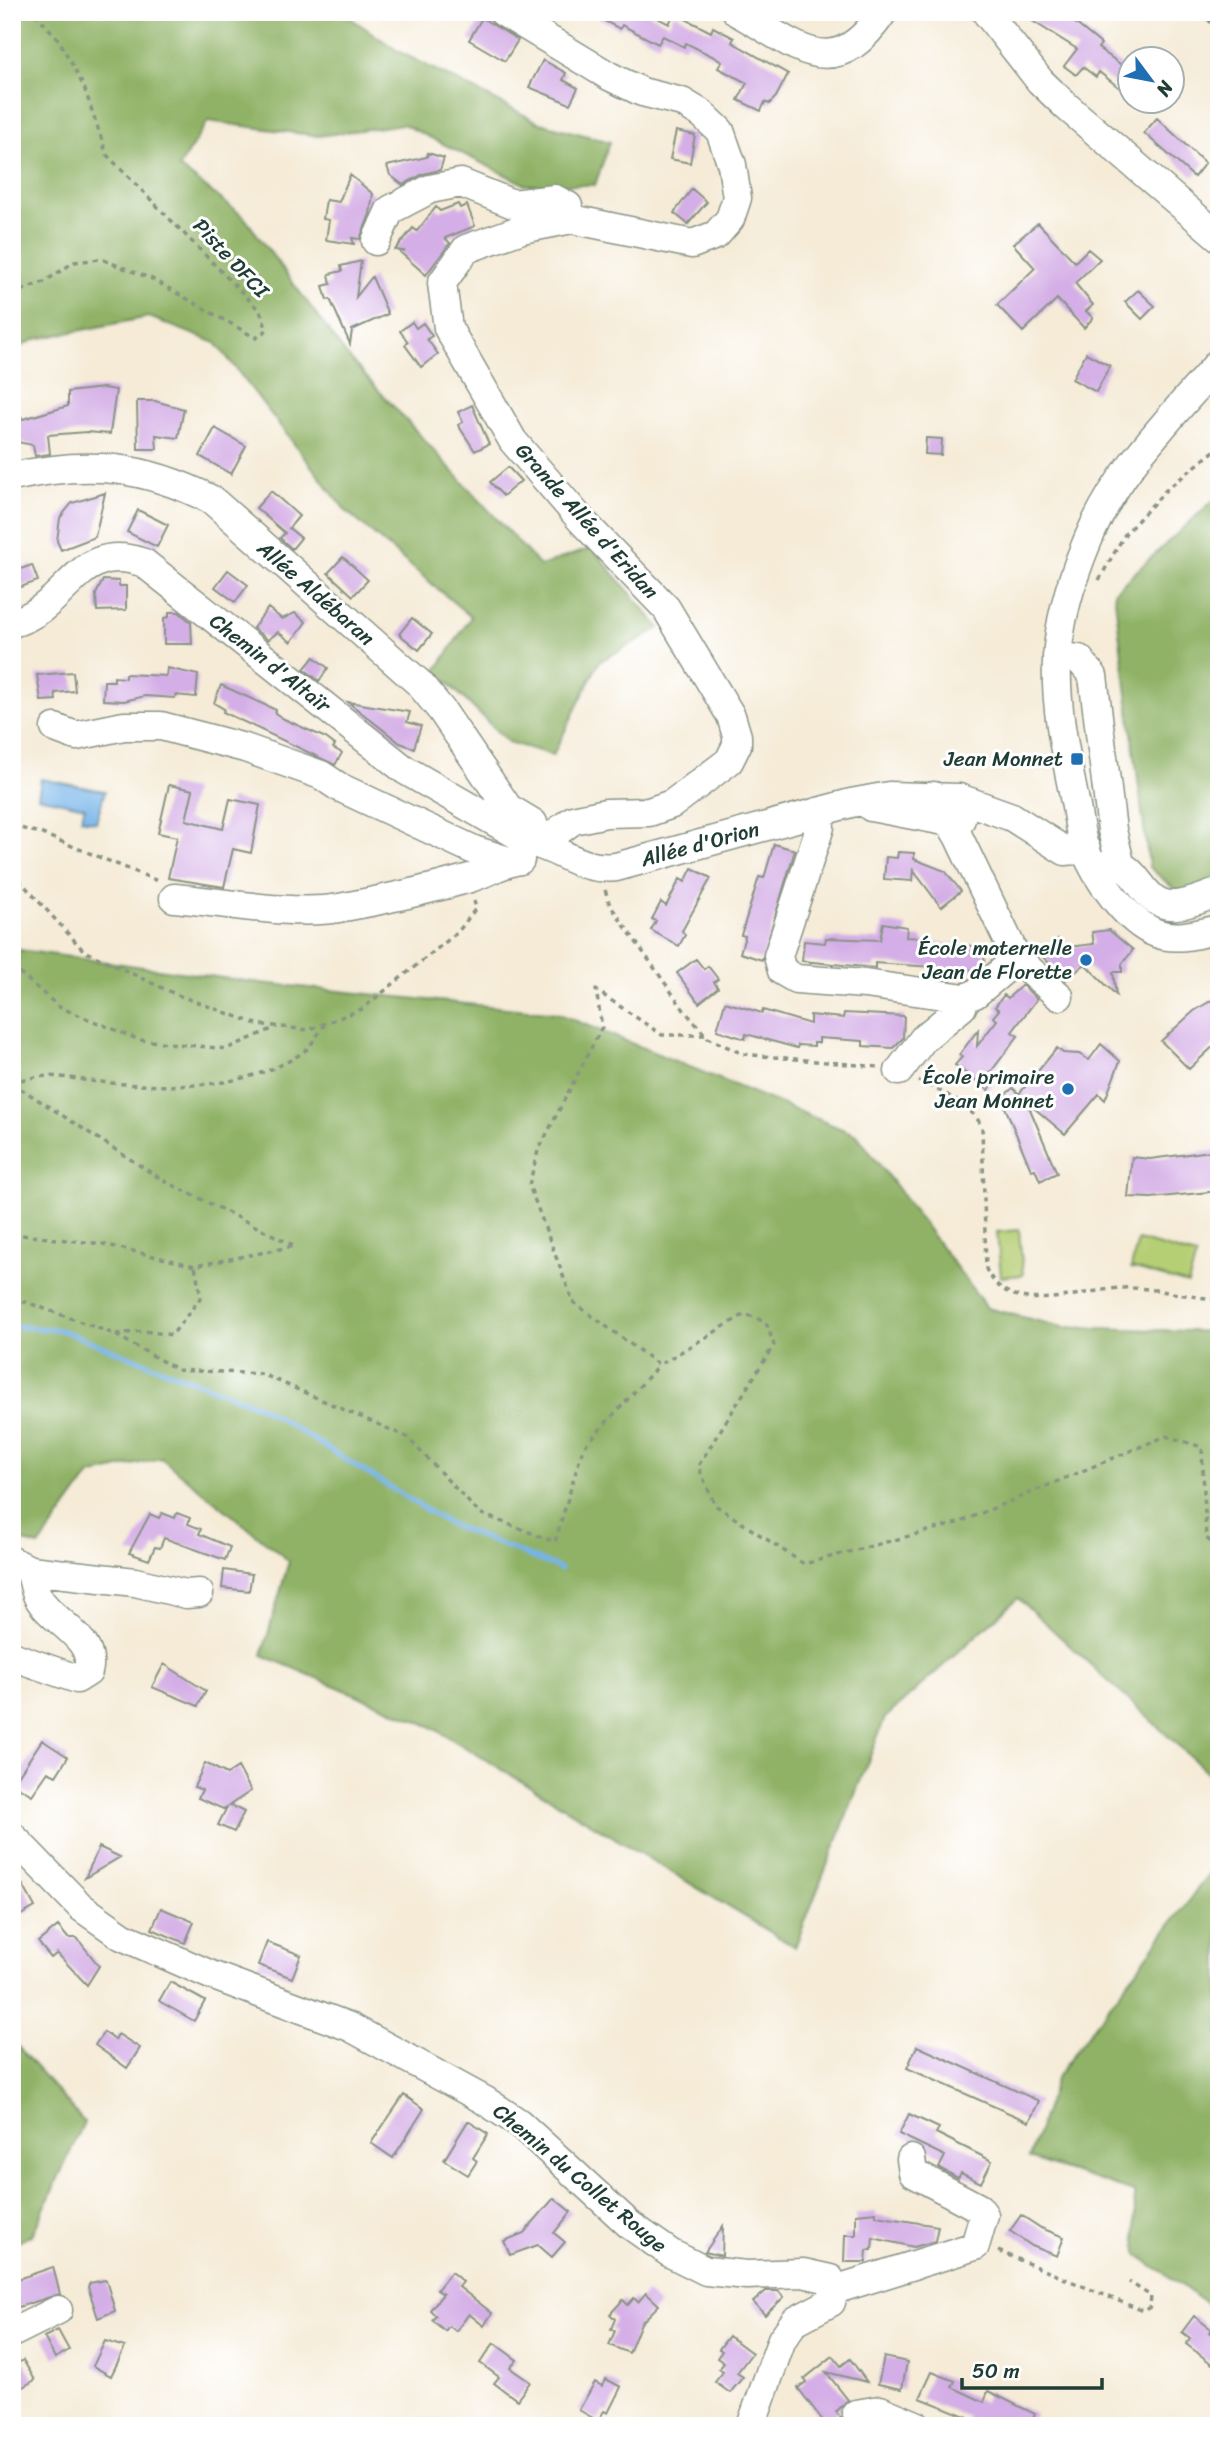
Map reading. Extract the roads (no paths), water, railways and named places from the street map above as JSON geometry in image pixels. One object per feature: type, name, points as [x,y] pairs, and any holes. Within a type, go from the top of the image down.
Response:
[{"type":"street","name":"Grande Allée d'Eridan","points":[[174,898],[297,910],[337,908],[494,871],[509,861],[533,858],[547,840],[573,820],[606,813],[649,812],[672,804],[721,768],[737,745],[731,716],[666,608],[582,521],[513,441],[448,328],[442,283],[466,249],[522,229],[572,219],[692,244],[716,235],[730,219],[737,198],[732,165],[720,131],[702,114],[682,102],[642,93],[503,12]]},
{"type":"street","points":[[737,12],[810,52],[831,55],[849,50],[866,37],[883,12]]},
{"type":"street","points":[[986,12],[1040,81],[1219,237]]},
{"type":"street","points":[[376,241],[390,210],[430,189],[461,183],[513,204],[555,199],[568,206],[572,219]]},
{"type":"street","points":[[1219,362],[1123,475],[1103,508],[1073,579],[1057,656],[1061,729],[1100,860],[1123,906],[1139,923],[1155,933],[1173,937],[1219,929]]},
{"type":"street","name":"Allée Aldébaran","points":[[12,477],[84,466],[128,469],[181,486],[212,500],[419,683],[485,799],[508,808],[536,825],[547,840]]},
{"type":"street","name":"Chemin d'Altaïr","points":[[12,623],[54,600],[89,565],[108,556],[125,557],[144,563],[405,770],[485,799]]},
{"type":"street","points":[[1057,656],[1079,659],[1093,676],[1112,830],[1100,860]]},
{"type":"street","points":[[55,728],[76,736],[124,726],[161,726],[246,748],[321,775],[339,787],[463,845],[509,861]]},
{"type":"street","name":"Allée d'Orion","points":[[547,840],[581,865],[598,869],[616,867],[851,803],[889,796],[934,796],[960,798],[996,810],[1065,851],[1100,860]]},
{"type":"street","points":[[934,796],[950,822],[1017,959],[1059,996]]},
{"type":"street","name":"Allée d'Orion","points":[[851,803],[950,822],[996,810]]},
{"type":"street","points":[[818,812],[820,827],[778,956],[782,971],[796,979],[865,984],[965,998],[975,994],[1017,959]]},
{"type":"street","points":[[1100,860],[1129,868],[1143,893],[1154,901],[1175,906],[1219,892]]},
{"type":"street","points":[[899,1071],[924,1038],[962,1007],[965,998]]},
{"type":"street","points":[[21,1565],[135,1582],[186,1594],[199,1592]]},
{"type":"street","points":[[12,1656],[77,1679],[88,1672],[91,1659],[87,1647],[37,1597],[21,1565]]},
{"type":"street","name":"Chemin du Collet Rouge","points":[[12,1836],[81,1907],[122,1936],[211,1975],[350,2027],[484,2100],[519,2123],[629,2225],[670,2253],[706,2271],[817,2274],[830,2279],[834,2290]]},
{"type":"street","points":[[751,2426],[782,2339],[795,2321],[831,2302],[834,2290],[975,2246],[984,2215],[979,2208],[913,2173],[911,2159]]},
{"type":"street","points":[[12,2333],[58,2310]]},
{"type":"street","points":[[856,2414],[880,2410],[918,2426]]},
{"type":"water","points":[[41,779],[105,791],[96,822],[81,819],[85,807],[38,797]]},
{"type":"waterway","points":[[12,1326],[61,1330],[261,1407],[449,1524],[561,1569]]},
{"type":"place","name":"Jean Monnet","points":[[1077,759]]},
{"type":"place","name":"École maternelle Jean de Florette","points":[[1086,960]]},
{"type":"place","name":"École primaire Jean Monnet","points":[[1068,1089]]}]
